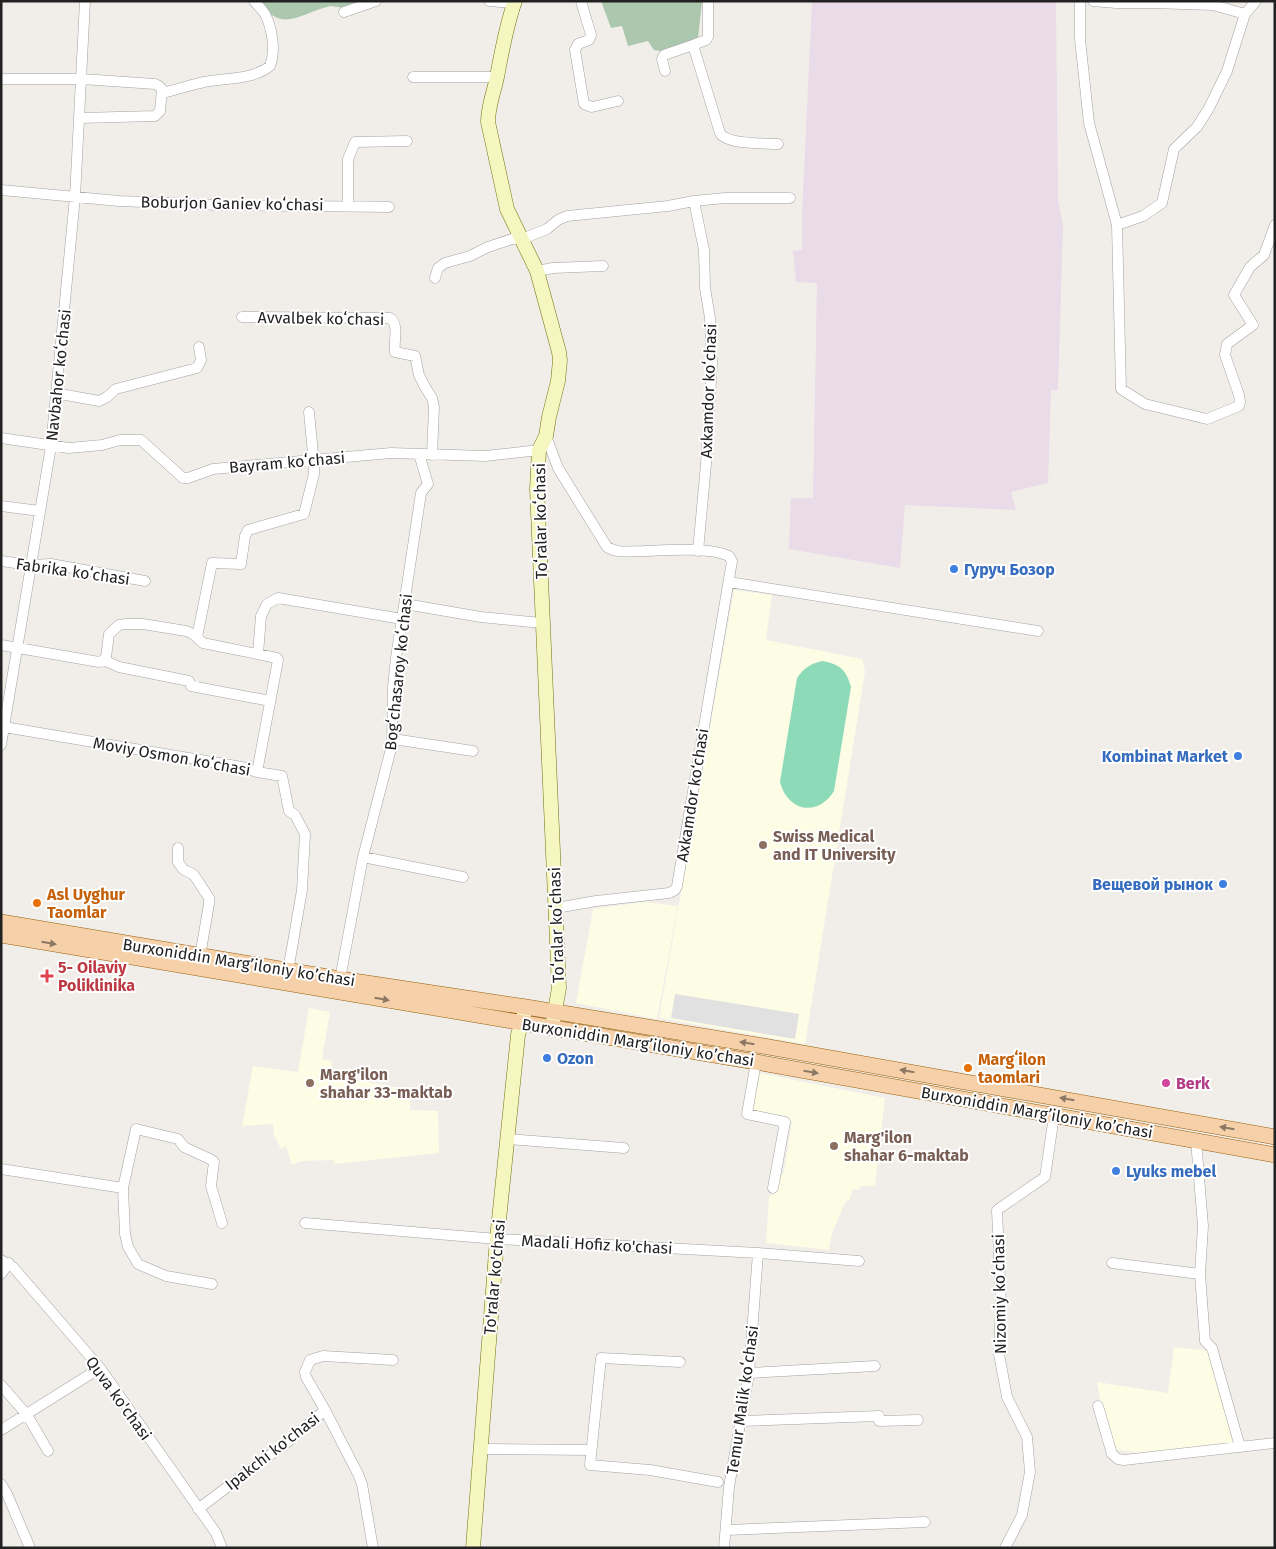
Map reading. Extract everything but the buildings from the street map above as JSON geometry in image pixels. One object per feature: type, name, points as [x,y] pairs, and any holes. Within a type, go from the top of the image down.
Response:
[{"type":"main road","name":"Burxoniddin Marg’iloniy ko’chasi","points":[[1,922],[288,971],[526,1007],[763,1046],[1275,1137]]},
{"type":"main road","name":"Burxoniddin Marg’iloniy ko’chasi","points":[[1,935],[756,1062],[1275,1155]]},
{"type":"street","name":"Navbahor koʻchasi","points":[[1,745],[51,446],[75,197],[85,1]]},
{"type":"street","points":[[162,93],[184,89],[207,81],[241,76],[268,68],[271,64],[272,52],[270,26],[261,9],[254,1]]},
{"type":"street","points":[[344,12],[376,1]]},
{"type":"street","points":[[489,1],[515,2]]},
{"type":"street","points":[[581,1],[590,35],[588,40],[576,46],[575,50],[584,104],[592,107],[618,101]]},
{"type":"street","points":[[665,71],[662,59],[664,55],[706,40],[708,37],[708,1]]},
{"type":"street","points":[[1080,1],[1080,38],[1088,123],[1117,225],[1121,389],[1145,404],[1207,419],[1239,406],[1239,396],[1225,355],[1226,344],[1253,324],[1234,295],[1250,267],[1264,255],[1275,225]]},
{"type":"street","points":[[1093,1],[1213,5],[1245,14]]},
{"type":"street","points":[[1117,225],[1143,216],[1162,203],[1174,149],[1197,127],[1209,108],[1227,71],[1245,14],[1256,1]]},
{"type":"street","name":"Toʻralar koʻchasi","points":[[515,2],[504,38],[497,78],[488,110],[488,122],[507,209],[537,271],[560,360],[558,381],[548,417],[546,436],[539,450],[537,489],[559,988],[552,1028]]},
{"type":"street","points":[[693,45],[722,136],[734,141],[778,144]]},
{"type":"street","points":[[413,77],[497,78]]},
{"type":"street","points":[[1,79],[82,79],[155,84],[161,87],[160,111],[155,116],[80,118]]},
{"type":"street","points":[[348,206],[348,159],[355,142],[407,141]]},
{"type":"street","name":"Boburjon Ganiev koʻchasi","points":[[1,190],[119,201],[218,205],[389,206]]},
{"type":"street","points":[[436,278],[438,268],[445,263],[470,256],[488,247],[512,239],[522,239],[547,228],[567,216],[668,206],[724,198],[790,198]]},
{"type":"street","name":"Axkamdor koʻchasi","points":[[694,201],[704,250],[705,288],[710,318],[712,364],[698,551]]},
{"type":"street","points":[[537,271],[553,268],[603,266]]},
{"type":"street","name":"Avvalbek koʻchasi","points":[[242,317],[390,318],[396,327],[394,352],[416,356],[419,375],[432,398],[434,407],[432,455]]},
{"type":"street","points":[[55,393],[99,401],[107,398],[116,389],[197,368],[201,360],[200,347]]},
{"type":"street","points":[[197,638],[212,563],[241,564],[245,536],[248,530],[304,514],[314,474],[309,412]]},
{"type":"street","points":[[546,436],[558,468],[606,547],[618,551],[698,551]]},
{"type":"street","points":[[1,438],[51,446]]},
{"type":"street","name":"Bayram koʻchasi","points":[[51,446],[84,447],[120,440],[141,440],[183,478],[213,469],[390,453],[486,456],[539,450]]},
{"type":"street","name":"Bogʻchasaroy koʻchasi","points":[[340,979],[362,857],[371,830],[392,739],[393,687],[402,619],[420,493],[428,484],[420,454]]},
{"type":"street","points":[[1,506],[40,511]]},
{"type":"street","name":"Axkamdor ko‘chasi","points":[[556,908],[596,901],[669,893],[675,890],[677,886],[732,561],[729,556],[698,551]]},
{"type":"street","name":"Fabrika koʻchasi","points":[[1,561],[30,565],[51,564],[145,581]]},
{"type":"street","points":[[729,582],[1038,631]]},
{"type":"street","points":[[104,660],[109,634],[119,625],[143,624],[186,631],[193,634],[203,643],[258,654],[261,616],[267,604],[278,598],[402,619]]},
{"type":"street","points":[[405,604],[481,617],[542,623]]},
{"type":"street","points":[[1,644],[99,662],[104,660],[119,667],[188,681],[191,686],[270,701]]},
{"type":"street","name":"Moviy Osmon koʻchasi","points":[[4,727],[242,767],[258,772],[278,659],[258,654]]},
{"type":"street","points":[[392,739],[473,751]]},
{"type":"street","points":[[258,772],[282,776],[289,811],[294,815],[305,834],[302,890],[288,971]]},
{"type":"street","points":[[178,848],[178,862],[183,869],[194,875],[209,898],[200,956]]},
{"type":"street","points":[[362,857],[463,877]]},
{"type":"street","name":"To'ralar ko'chasi","points":[[473,1548],[497,1239],[518,1035],[526,1007]]},
{"type":"street","points":[[756,1062],[747,1114],[785,1122],[773,1188]]},
{"type":"street","name":"Nizomiy koʻchasi","points":[[1005,1548],[1022,1515],[1030,1472],[1027,1437],[1007,1397],[999,1354],[1001,1302],[997,1210],[1046,1177],[1054,1116]]},
{"type":"street","points":[[212,1284],[166,1276],[138,1264],[128,1247],[124,1188],[136,1129],[178,1139],[184,1147],[214,1162],[211,1186],[222,1223]]},
{"type":"street","points":[[507,1139],[624,1148]]},
{"type":"street","points":[[1196,1140],[1203,1226],[1200,1274],[1205,1341],[1212,1348],[1240,1447]]},
{"type":"street","points":[[1,1169],[124,1188]]},
{"type":"street","name":"Madali Hofiz ko'chasi","points":[[305,1223],[497,1239],[758,1253],[859,1261]]},
{"type":"street","name":"Temur Malik koʻchasi","points":[[724,1548],[727,1530],[729,1487],[749,1373],[758,1253]]},
{"type":"street","points":[[1,1274],[5,1262]]},
{"type":"street","name":"Quva ko'chasi","points":[[5,1262],[100,1368],[216,1533],[222,1548]]},
{"type":"street","points":[[1112,1263],[1200,1274]]},
{"type":"street","points":[[325,1410],[306,1377],[305,1372],[310,1360],[323,1356],[393,1360]]},
{"type":"street","points":[[680,1362],[602,1358],[590,1465],[650,1470],[718,1482]]},
{"type":"street","points":[[749,1373],[875,1366]]},
{"type":"street","points":[[1,1430],[100,1368]]},
{"type":"street","points":[[1,1384],[27,1415],[48,1451]]},
{"type":"street","points":[[1098,1406],[1112,1454],[1118,1459],[1124,1460],[1275,1443]]},
{"type":"street","name":"Ipakchi ko'chasi","points":[[198,1509],[290,1440],[325,1410],[362,1484],[373,1548]]},
{"type":"street","points":[[741,1421],[879,1416],[879,1421],[918,1420]]},
{"type":"street","points":[[480,1449],[591,1450]]},
{"type":"street","points":[[1,1484],[30,1548]]},
{"type":"street","points":[[727,1530],[925,1522]]},
{"type":"shaded area","points":[[258,1],[361,1],[342,7],[331,6],[292,19],[284,19],[275,17]]},
{"type":"shaded area","points":[[601,1],[702,1],[698,39],[665,52],[654,50],[648,41],[628,46],[622,26],[611,28]]},
{"type":"shaded area","points":[[812,1],[1056,1],[1058,201],[1063,226],[1058,390],[1051,390],[1048,483],[1011,492],[1016,510],[905,505],[900,568],[789,549],[791,498],[813,498],[817,283],[796,282],[793,251],[802,250]]},
{"type":"shaded area","name":"Swiss Medical and IT University","points":[[734,590],[772,595],[766,640],[862,659],[865,672],[805,1044],[659,1018]]},
{"type":"shaded area","points":[[645,902],[678,906],[657,1019],[576,1003],[593,909]]},
{"type":"shaded area","points":[[675,994],[799,1014],[795,1039],[671,1018]]},
{"type":"shaded area","name":"Marg'ilon shahar 33-maktab","points":[[309,1008],[330,1012],[322,1059],[332,1061],[330,1075],[411,1090],[410,1110],[438,1111],[439,1153],[334,1164],[334,1160],[302,1161],[292,1165],[286,1146],[281,1149],[274,1135],[273,1124],[242,1126],[253,1066],[298,1072]]},
{"type":"shaded area","name":"Marg'ilon shahar 6-maktab","points":[[759,1073],[885,1098],[875,1186],[860,1186],[859,1190],[853,1189],[849,1201],[846,1201],[832,1233],[829,1250],[766,1243],[769,1198],[784,1172],[792,1121],[751,1112]]},
{"type":"shaded area","points":[[1174,1347],[1210,1351],[1236,1444],[1158,1456],[1114,1449],[1104,1424],[1097,1382],[1168,1393]]},
{"type":"green space","points":[[822,661],[838,666],[847,676],[851,687],[834,791],[820,805],[804,808],[790,800],[780,782],[797,678],[808,667]]},
{"type":"place","name":"Гуруч Бозор","points":[[954,569]]},
{"type":"place","name":"Kombinat Market","points":[[1238,756]]},
{"type":"place","name":"Swiss Medical and IT University","points":[[763,845]]},
{"type":"place","name":"Вещевой рынок","points":[[1223,884]]},
{"type":"place","name":"Asl Uyghur Taomlar","points":[[37,903]]},
{"type":"place","name":"5- Oilaviy Poliklinika","points":[[47,976]]},
{"type":"place","name":"Ozon","points":[[547,1058]]},
{"type":"place","name":"Margʻilon taomlari","points":[[968,1068]]},
{"type":"place","name":"Marg'ilon shahar 33-maktab","points":[[310,1083]]},
{"type":"place","name":"Berk","points":[[1166,1083]]},
{"type":"place","name":"Marg'ilon shahar 6-maktab","points":[[834,1146]]},
{"type":"place","name":"Lyuks mebel","points":[[1116,1171]]}]
